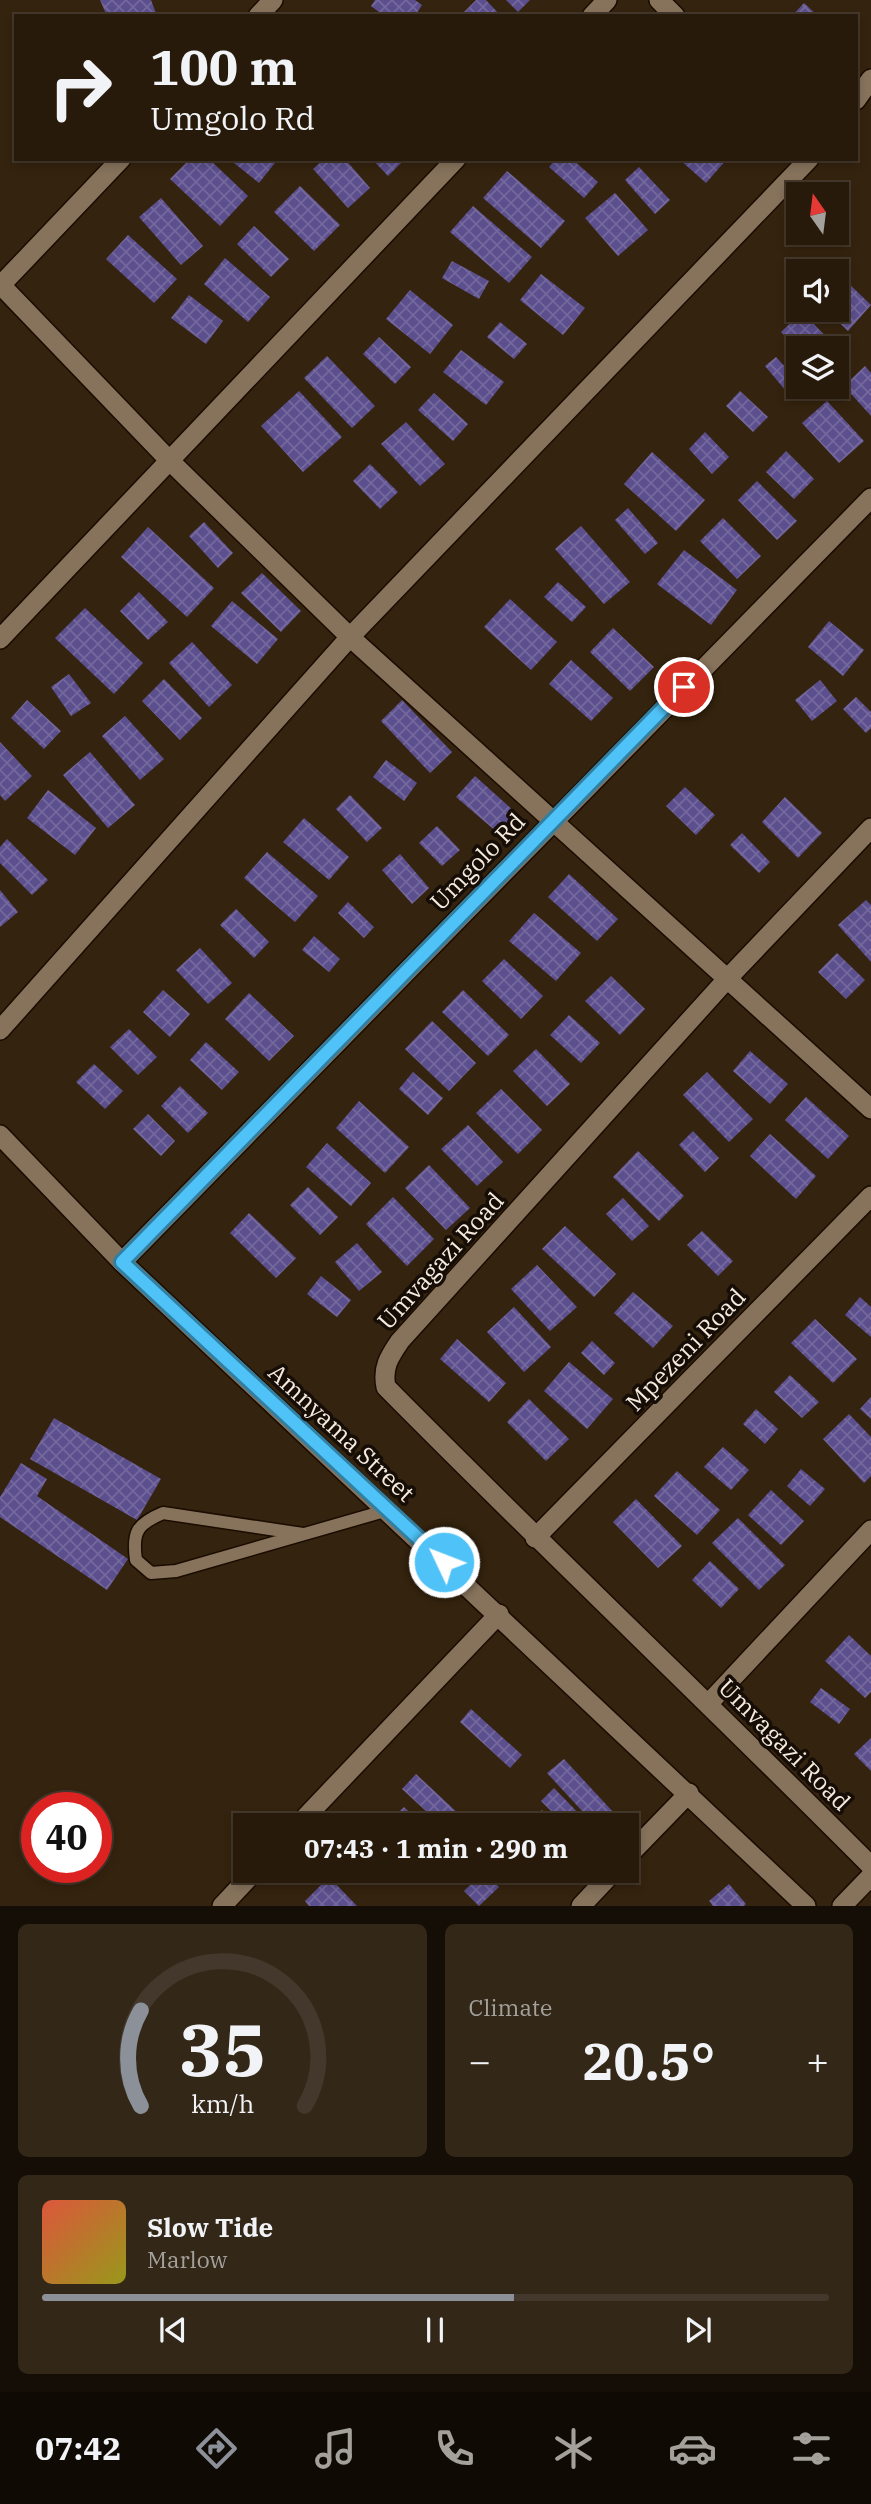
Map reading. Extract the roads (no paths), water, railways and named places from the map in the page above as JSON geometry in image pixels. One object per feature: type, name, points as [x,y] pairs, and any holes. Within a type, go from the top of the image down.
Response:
[{"type":"street","points":[[260,14],[273,0]]},
{"type":"street","points":[[594,14],[607,0]]},
{"type":"street","points":[[659,0],[673,14]]},
{"type":"street","points":[[858,97],[871,79]]},
{"type":"street","points":[[119,161],[0,285],[170,461],[350,637],[871,1109]]},
{"type":"street","points":[[0,639],[454,161]]},
{"type":"street","points":[[0,1030],[350,637],[807,161]]},
{"type":"street","name":"Umgolo Rd","points":[[122,1262],[871,498]]},
{"type":"street","name":"Umvagazi Road","points":[[871,828],[728,978],[400,1341],[386,1361],[383,1374],[386,1387],[536,1538],[709,1703],[871,1866]]},
{"type":"street","name":"Amnyama Street","points":[[0,1135],[122,1262],[499,1614],[806,1906]]},
{"type":"street","name":"Mpezeni Road","points":[[536,1538],[871,1196]]},
{"type":"street","points":[[709,1703],[871,1530]]},
{"type":"street","points":[[309,1813],[499,1614]]},
{"type":"street","points":[[639,1845],[689,1793]]},
{"type":"street","points":[[842,1906],[871,1876]]},
{"type":"street","points":[[222,1906],[244,1883]]},
{"type":"street","points":[[581,1906],[603,1883]]},
{"type":"lane","points":[[303,1534],[163,1514],[144,1521],[133,1540],[136,1560],[151,1573],[176,1571],[388,1510]]}]
